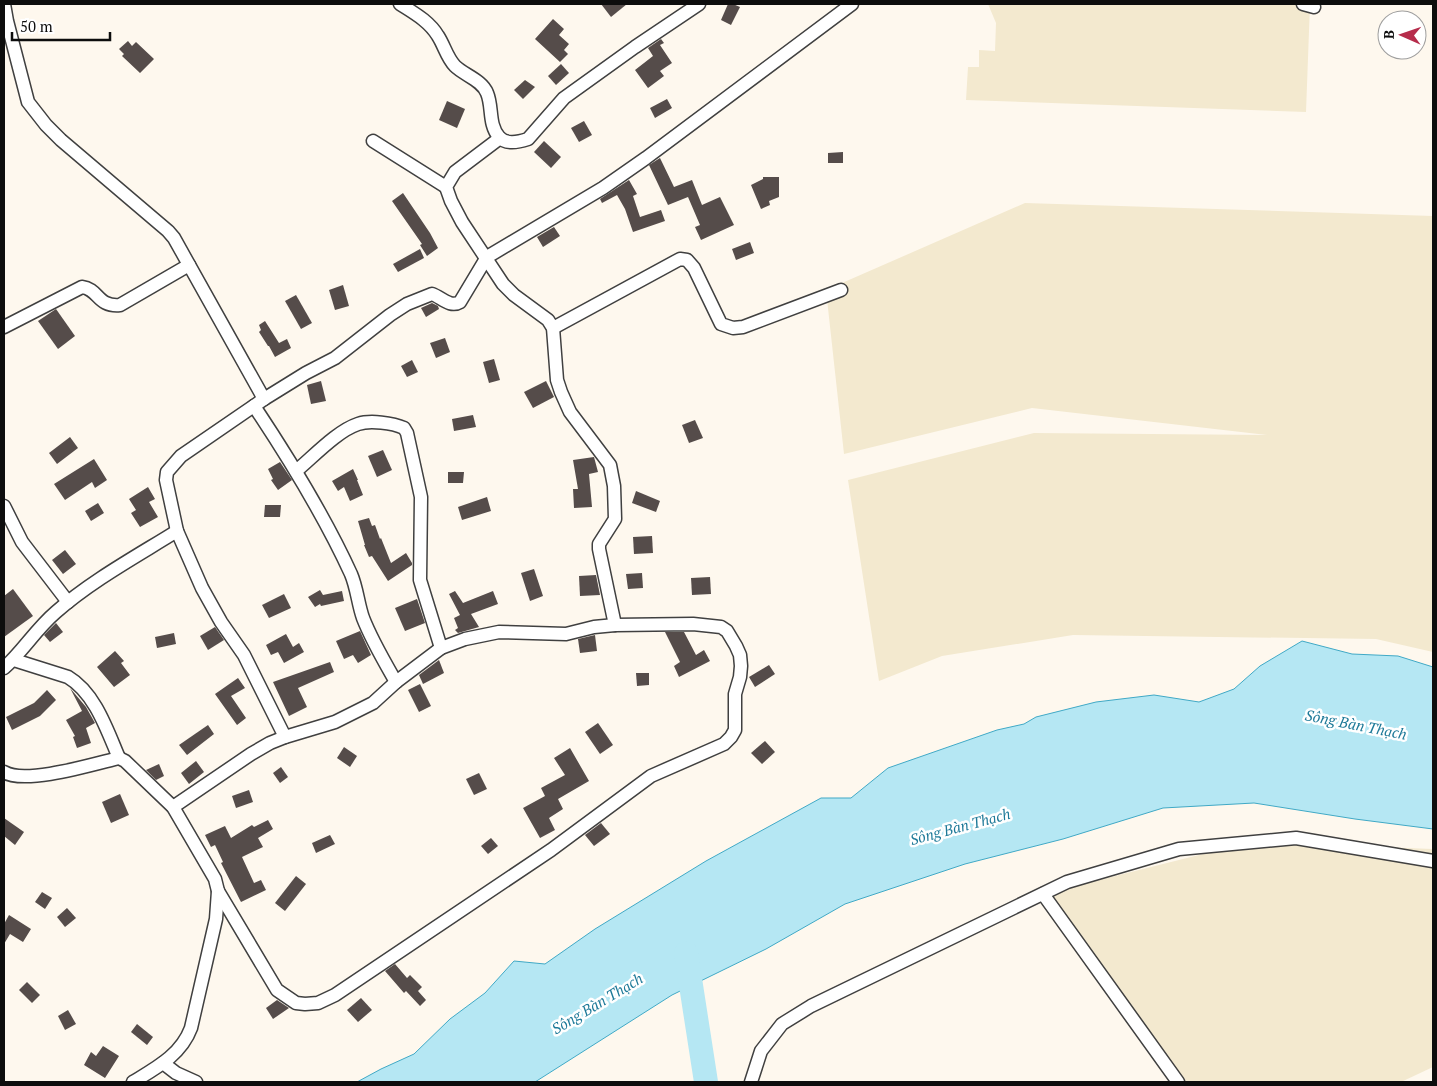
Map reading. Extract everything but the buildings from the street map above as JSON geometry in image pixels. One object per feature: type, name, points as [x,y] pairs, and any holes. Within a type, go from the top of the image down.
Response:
[{"type":"street","points":[[4,4],[28,102],[61,140],[168,231],[180,247],[259,403],[351,575],[364,619],[375,645],[396,682]]},
{"type":"street","points":[[400,4],[431,27],[455,66],[484,87],[489,99],[494,128],[500,138],[509,142],[519,142],[528,139],[564,98],[699,4]]},
{"type":"street","points":[[285,737],[244,655],[202,588],[177,531],[166,480],[167,472],[181,456],[306,373],[335,358],[375,326],[407,304],[432,294],[456,305],[460,302],[487,257],[610,183],[852,4]]},
{"type":"street","points":[[446,187],[455,172],[500,138]]},
{"type":"street","points":[[373,141],[446,187],[462,222],[487,257],[503,284],[514,295],[548,320],[553,328],[557,380],[561,392],[570,412],[610,465],[613,472],[615,520],[599,544],[599,549],[615,625]]},
{"type":"street","points":[[553,328],[680,259],[687,260],[694,268],[721,324],[725,326],[743,327],[841,290]]},
{"type":"street","points":[[4,327],[82,287],[90,290],[103,302],[120,305],[189,264]]},
{"type":"street","points":[[296,471],[351,427],[361,423],[390,424],[404,428],[407,433],[421,497],[420,580],[442,648]]},
{"type":"street","points":[[4,506],[22,542],[68,602]]},
{"type":"street","points":[[173,807],[251,754],[285,737],[335,722],[374,703],[396,682],[442,648],[465,639],[498,632],[566,634],[594,627],[615,625],[694,624],[721,627],[727,630],[740,655],[741,666],[735,694],[735,730],[724,744],[652,776],[551,850],[335,995],[318,1003],[296,1003],[277,990],[218,891],[215,879],[207,864],[173,807],[131,766],[119,758],[101,718],[75,681],[68,677],[9,664],[44,623],[68,602],[177,531]]},
{"type":"street","points":[[4,772],[20,776],[34,776],[119,758]]},
{"type":"street","points":[[751,1082],[761,1051],[782,1024],[811,1006],[1067,882],[1179,848],[1296,838],[1433,861]]},
{"type":"street","points":[[134,1082],[163,1063],[187,1039],[216,919],[218,891]]},
{"type":"street","points":[[1042,894],[1178,1082]]},
{"type":"street","points":[[163,1063],[176,1073],[196,1082]]},
{"type":"shaded area","points":[[988,4],[1310,4],[1306,112],[966,100],[968,67],[979,67],[979,50],[995,51],[996,23]]},
{"type":"shaded area","points":[[1025,203],[1433,216],[1433,652],[1376,639],[1073,635],[942,656],[879,681],[848,480],[1034,433],[1267,435],[1032,408],[844,454],[826,290]]},
{"type":"shaded area","points":[[1251,842],[1433,849],[1433,1067],[1401,1082],[1180,1082],[1043,894]]},
{"type":"water","name":"Sông Bàn Thạch","points":[[1302,641],[1352,654],[1398,656],[1433,667],[1433,829],[1254,803],[1163,808],[1063,839],[965,864],[845,904],[766,949],[672,995],[535,1082],[357,1082],[414,1054],[450,1019],[485,993],[514,961],[545,964],[595,929],[706,861],[821,798],[851,798],[888,768],[997,730],[1024,724],[1036,717],[1096,702],[1154,695],[1199,702],[1234,689],[1260,666]]},
{"type":"waterway","points":[[686,953],[706,1082]]}]
